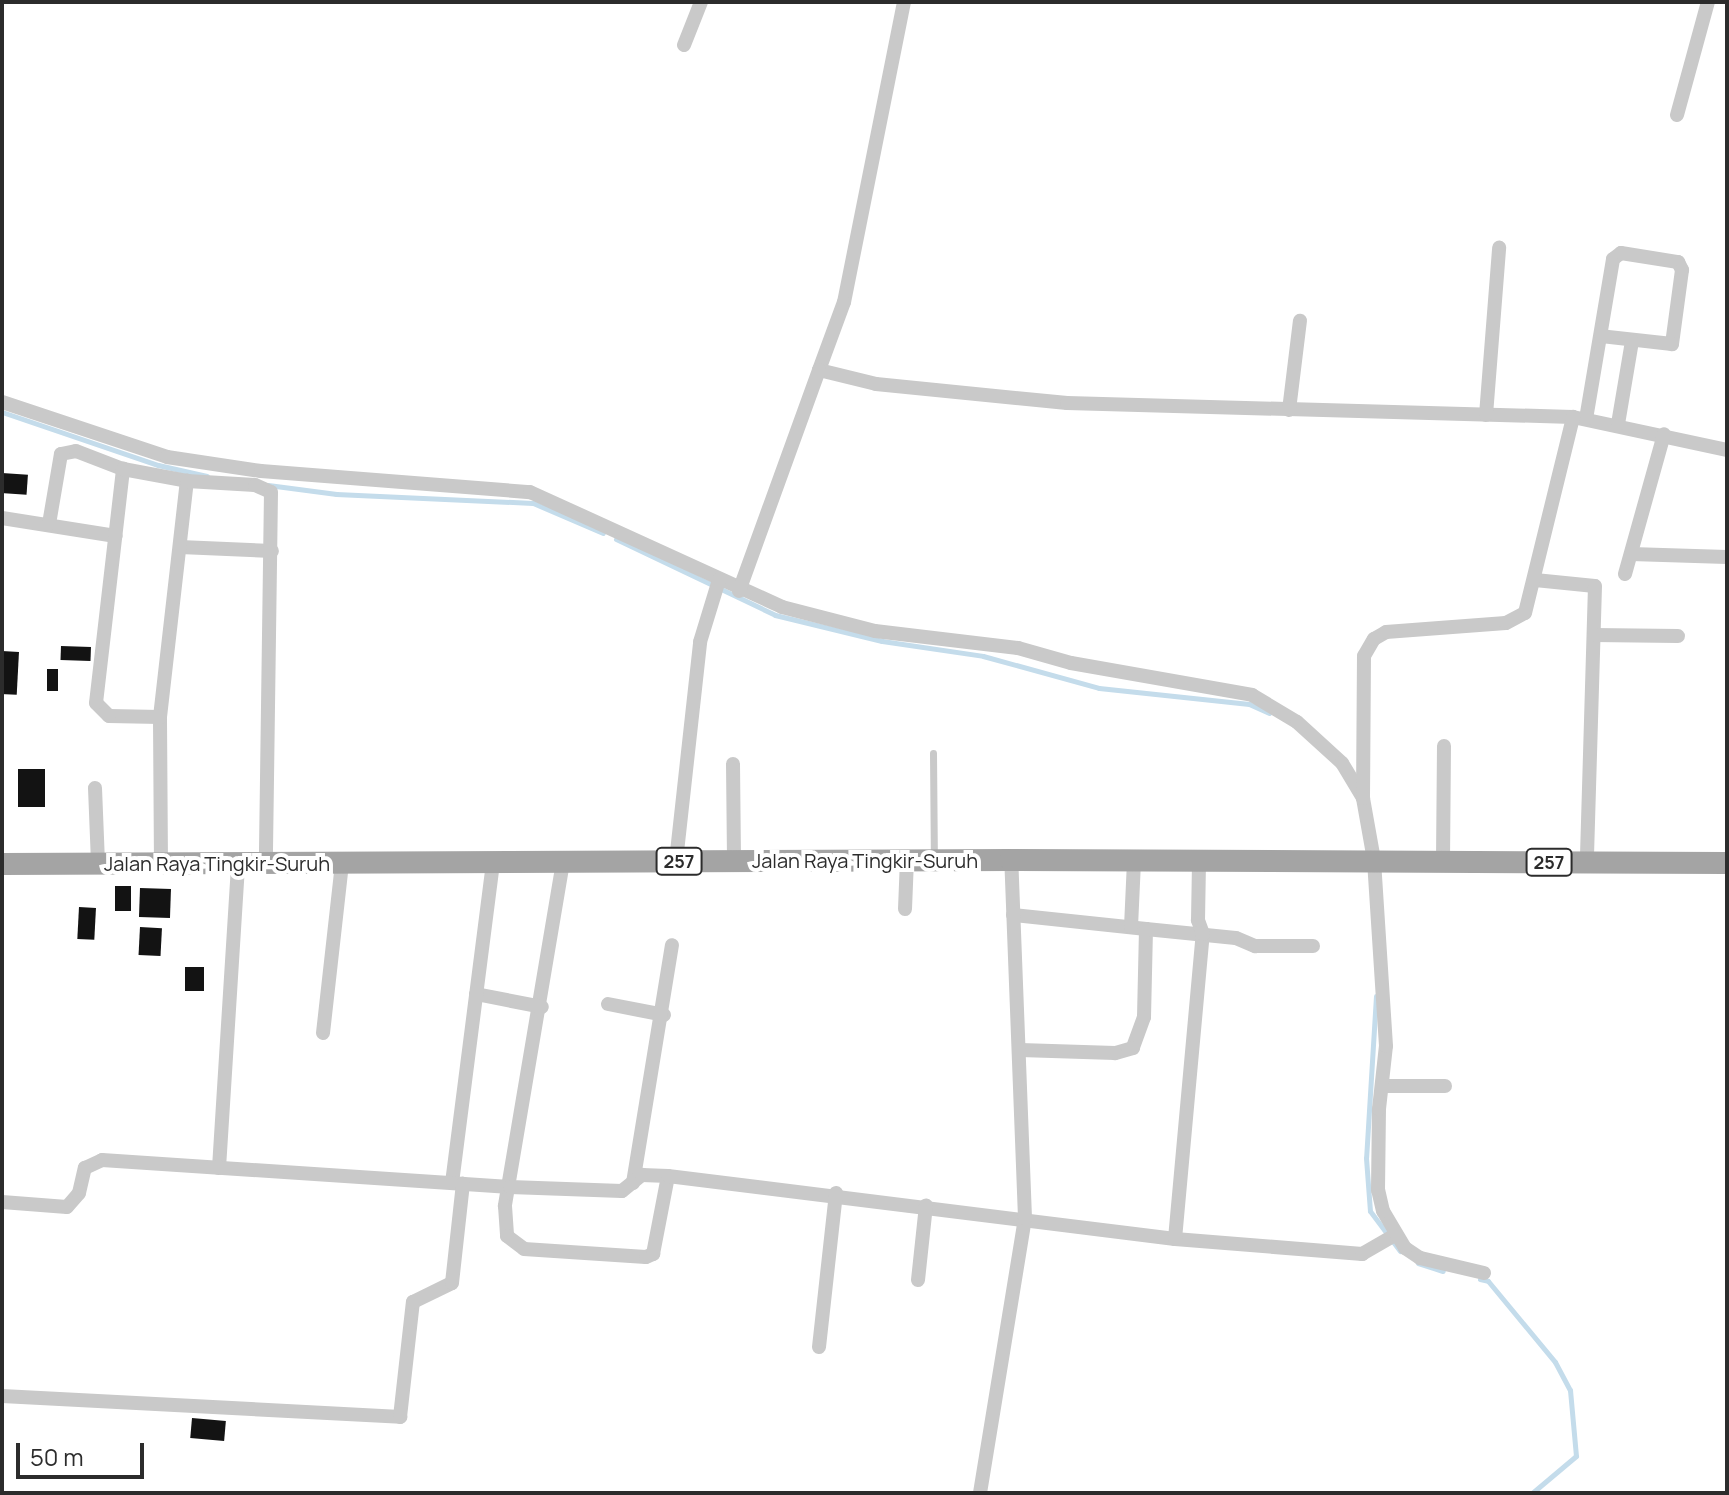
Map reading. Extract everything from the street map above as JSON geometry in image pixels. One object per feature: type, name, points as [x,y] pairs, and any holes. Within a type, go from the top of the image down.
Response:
[{"type":"main road","name":"Jalan Raya Tingkir-Suruh","points":[[2,864],[907,860],[1727,863]]},
{"type":"street","points":[[684,45],[701,2]]},
{"type":"street","points":[[739,591],[844,302],[904,2]]},
{"type":"street","points":[[1677,115],[1708,2]]},
{"type":"street","points":[[1486,415],[1499,248]]},
{"type":"street","points":[[1484,1273],[1420,1258],[1396,1234],[1378,1190],[1386,1046],[1363,798],[1364,656],[1374,639],[1386,632],[1516,619],[1525,613],[1601,336],[1615,256],[1674,260],[1682,270],[1672,344],[1601,336]]},
{"type":"street","points":[[1289,410],[1300,321]]},
{"type":"street","points":[[1618,424],[1632,341]]},
{"type":"street","points":[[819,370],[890,386],[1067,403],[1579,418],[1727,450]]},
{"type":"street","points":[[2,402],[164,466],[187,481],[266,487],[273,502],[266,863]]},
{"type":"street","points":[[1625,574],[1664,434]]},
{"type":"street","points":[[49,524],[61,454],[76,451],[123,469],[164,466],[261,471],[530,492],[716,587],[875,631],[1018,648],[1071,663],[1252,695],[1297,722],[1342,763],[1363,798]]},
{"type":"street","points":[[123,469],[97,708],[109,716],[160,717]]},
{"type":"street","points":[[161,864],[160,717],[187,481]]},
{"type":"street","points":[[2,518],[116,536]]},
{"type":"street","points":[[180,547],[272,551]]},
{"type":"street","points":[[1631,554],[1727,557]]},
{"type":"street","points":[[1535,580],[1595,585],[1587,862]]},
{"type":"street","points":[[676,861],[700,642],[716,587]]},
{"type":"street","points":[[1594,635],[1678,636]]},
{"type":"street","points":[[1443,860],[1444,746]]},
{"type":"street","points":[[733,764],[734,861]]},
{"type":"street","points":[[95,788],[98,864]]},
{"type":"street","points":[[905,909],[907,860]]},
{"type":"street","points":[[980,1493],[1025,1218],[1011,860]]},
{"type":"street","points":[[1020,1050],[1115,1053],[1133,1048],[1144,1017],[1134,860]]},
{"type":"street","points":[[1175,1239],[1203,934],[1198,920],[1199,860]]},
{"type":"street","points":[[2,1396],[400,1417],[413,1302],[452,1283],[457,1184],[493,862]]},
{"type":"street","points":[[563,862],[542,1007],[504,1220],[513,1244],[558,1254],[638,1258],[653,1254],[668,1176]]},
{"type":"street","points":[[219,1168],[238,863]]},
{"type":"street","points":[[323,1033],[342,863]]},
{"type":"street","points":[[1013,915],[1203,934],[1255,946],[1313,946]]},
{"type":"street","points":[[633,1184],[664,1015],[672,945]]},
{"type":"street","points":[[476,994],[542,1007]]},
{"type":"street","points":[[608,1004],[664,1015]]},
{"type":"street","points":[[1383,1086],[1445,1086]]},
{"type":"street","points":[[2,1202],[67,1207],[79,1193],[85,1168],[102,1160],[457,1184],[622,1191],[642,1175],[668,1176],[836,1193],[1175,1239],[1362,1254],[1396,1234]]},
{"type":"street","points":[[819,1347],[836,1193]]},
{"type":"street","points":[[918,1280],[926,1205]]},
{"type":"lane","points":[[933,753],[934,860]]},
{"type":"building","points":[[2,473],[28,475],[27,495],[2,493]]},
{"type":"building","points":[[61,646],[91,647],[90,661],[61,660]]},
{"type":"building","points":[[2,651],[19,652],[17,695],[2,694]]},
{"type":"building","points":[[47,669],[58,669],[58,691],[47,691]]},
{"type":"building","points":[[18,769],[45,769],[45,807],[18,807]]},
{"type":"building","points":[[115,886],[131,886],[131,911],[115,911]]},
{"type":"building","points":[[140,888],[171,889],[170,918],[139,917]]},
{"type":"building","points":[[79,907],[96,908],[94,940],[77,939]]},
{"type":"building","points":[[140,927],[162,928],[161,956],[139,955]]},
{"type":"building","points":[[185,967],[204,967],[204,991],[185,991]]},
{"type":"building","points":[[192,1418],[226,1421],[224,1441],[190,1438]]},
{"type":"waterway","points":[[2,412],[158,465],[207,476]]},
{"type":"waterway","points":[[268,485],[336,494],[533,503],[603,533]]},
{"type":"waterway","points":[[616,539],[775,615],[882,641],[983,656],[1099,688],[1249,704],[1269,713]]},
{"type":"waterway","points":[[1376,996],[1366,1158],[1370,1211],[1400,1251]]},
{"type":"waterway","points":[[1418,1263],[1443,1271]]},
{"type":"waterway","points":[[1480,1279],[1488,1281],[1555,1362],[1570,1390],[1576,1456],[1532,1493]]}]
